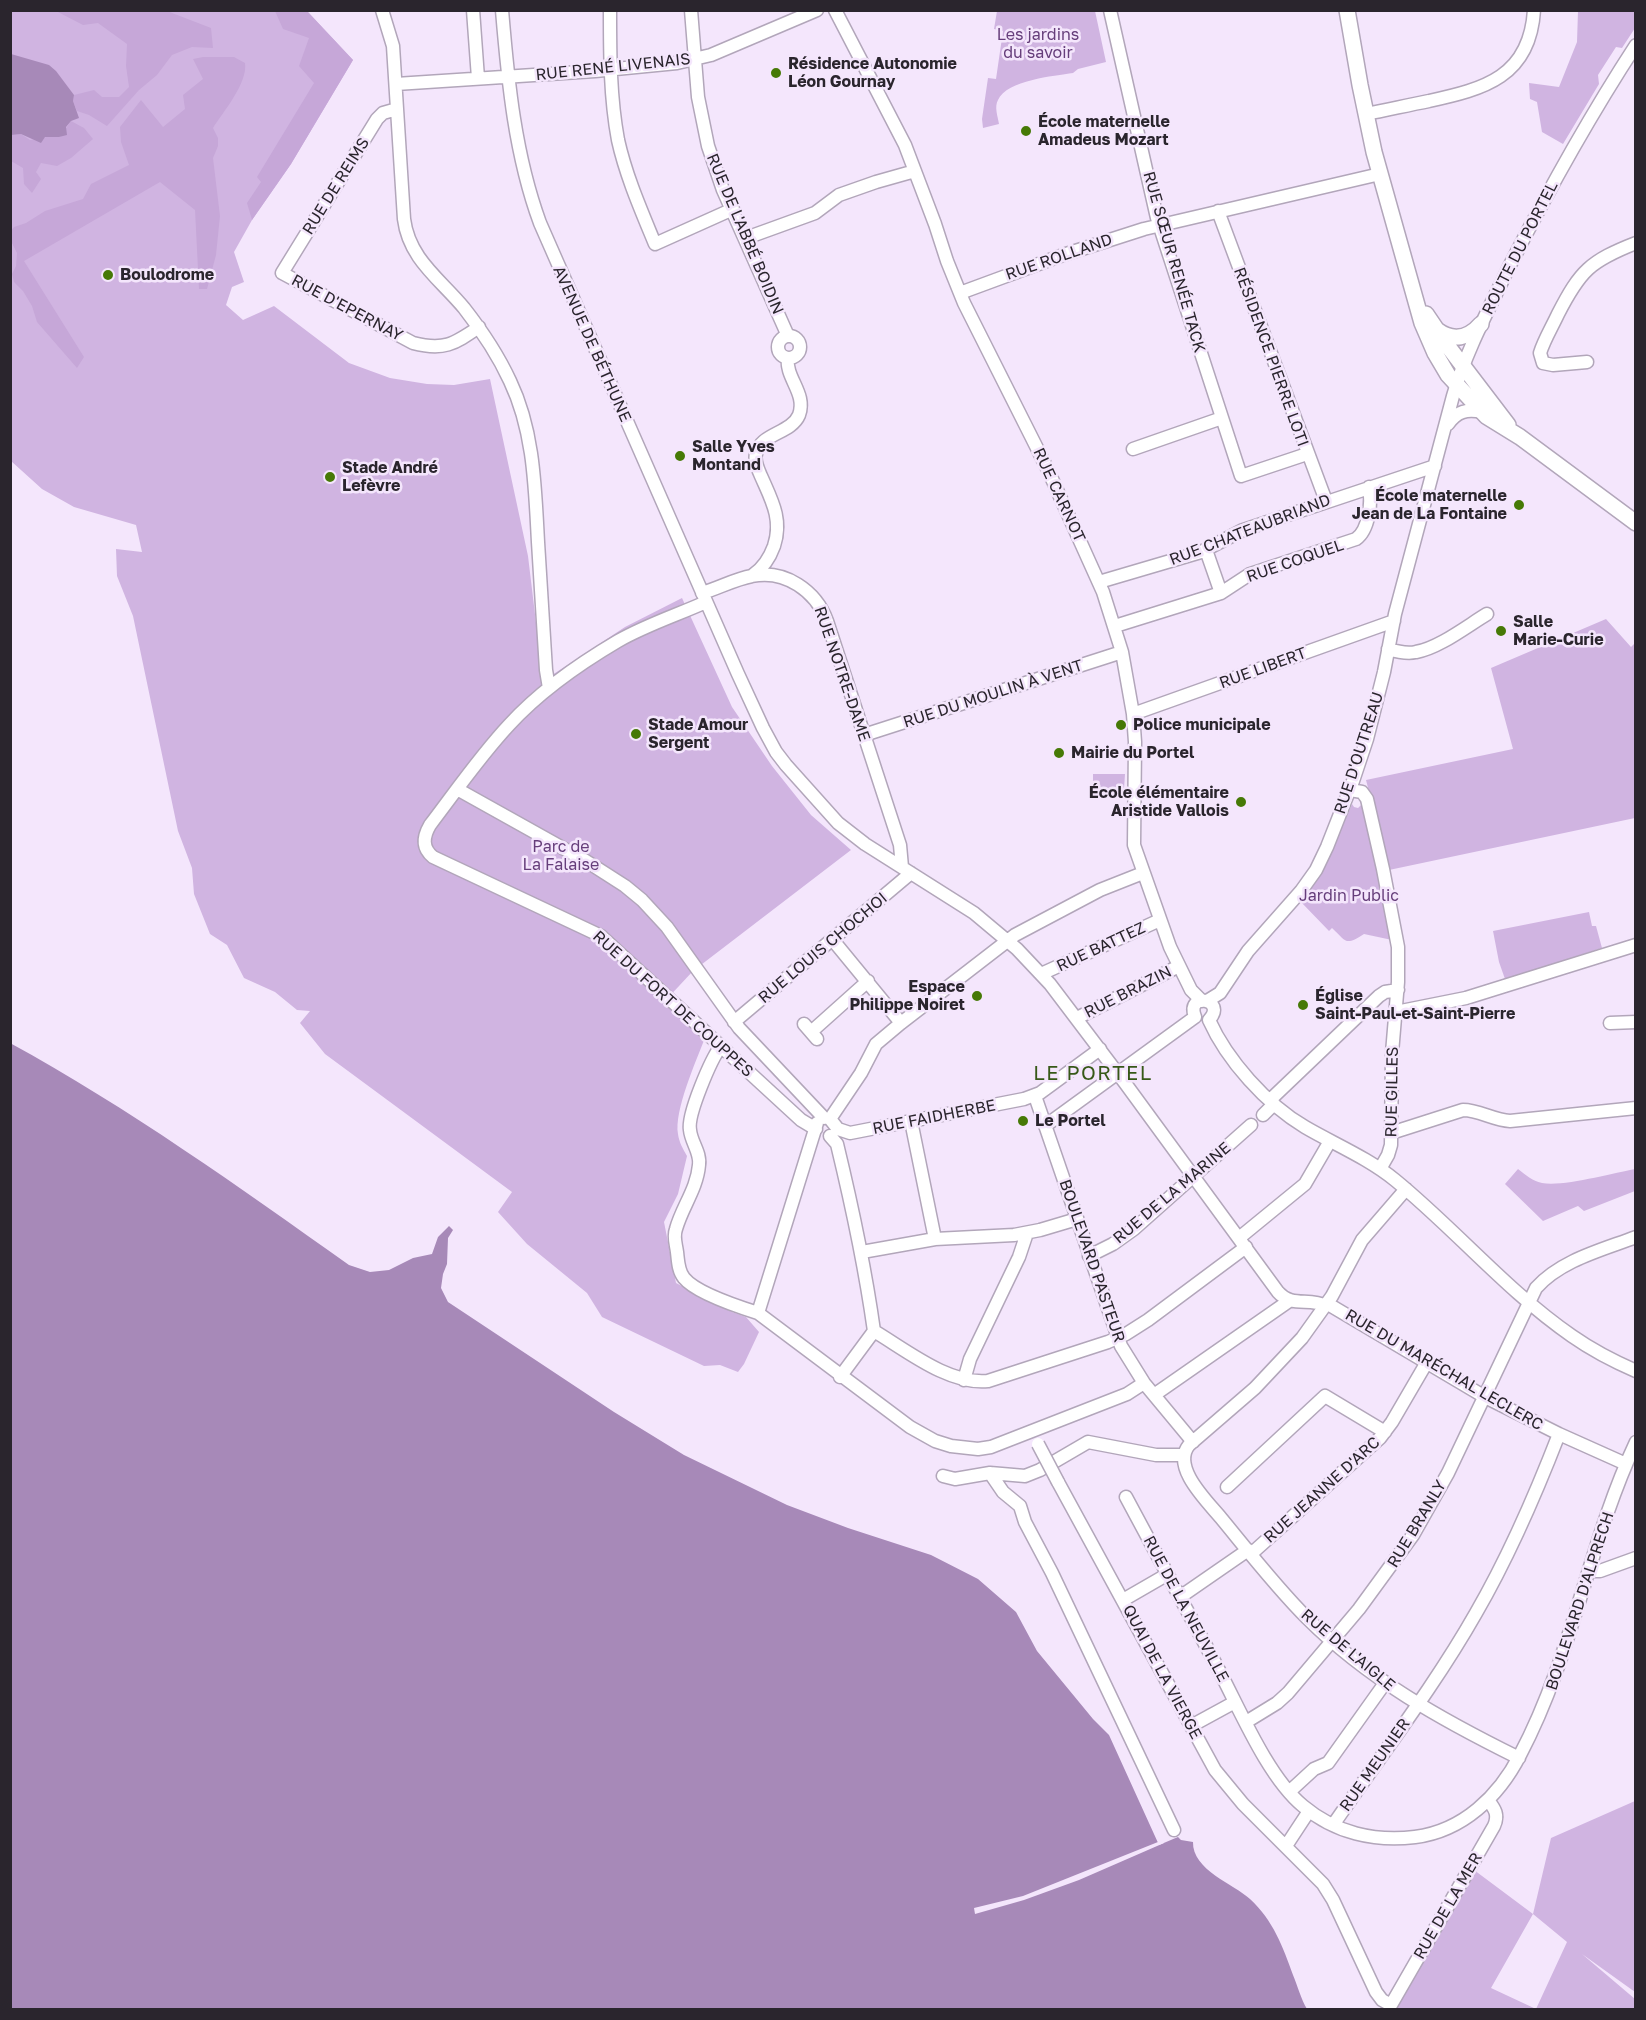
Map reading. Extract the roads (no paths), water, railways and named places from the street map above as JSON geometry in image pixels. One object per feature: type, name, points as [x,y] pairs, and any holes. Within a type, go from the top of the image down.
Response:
[{"type":"main road","points":[[1347,10],[1366,114],[1380,174],[1412,284],[1441,350],[1449,356],[1463,359],[1507,423],[1520,437]]},
{"type":"main road","points":[[1431,330],[1448,337],[1459,338],[1473,332],[1481,324]]},
{"type":"main road","points":[[1431,330],[1443,367],[1482,412],[1520,437],[1635,523]]},
{"type":"street","points":[[382,10],[392,41],[404,219],[410,244],[420,261],[479,327],[510,379],[520,404],[529,439],[534,474],[549,688]]},
{"type":"street","points":[[473,10],[478,78]]},
{"type":"street","name":"AVENUE DE BÉTHUNE","points":[[502,10],[508,76],[519,151],[540,223],[765,734],[786,765],[845,829],[974,913],[1008,941],[1041,974],[1077,1018],[1278,1292],[1289,1301]]},
{"type":"street","points":[[610,10],[610,70],[614,115],[620,147],[636,200],[655,244],[733,209]]},
{"type":"street","name":"RUE DE L'ABBÉ BOIDIN","points":[[691,10],[700,111],[708,146],[717,173],[788,336],[796,339],[800,347],[796,355],[788,358],[788,367],[799,393],[800,407],[794,422],[763,442],[756,451],[756,464],[776,512],[778,530],[769,557],[762,568],[753,575]]},
{"type":"street","name":"RUE RENÉ LIVENAIS","points":[[396,84],[610,70],[695,60],[817,10]]},
{"type":"street","name":"RUE CARNOT","points":[[836,10],[905,145],[935,224],[946,261],[960,293],[1048,470],[1099,582],[1122,652],[1133,714],[1135,764],[1133,837],[1143,873],[1179,966],[1191,990],[1204,1001]]},
{"type":"street","name":"RUE SŒUR RENÉE TACK","points":[[1110,10],[1159,225],[1241,476],[1307,454]]},
{"type":"street","points":[[1366,114],[1464,94],[1492,82],[1509,70],[1522,54],[1530,35],[1534,10]]},
{"type":"street","name":"ROUTE DU PORTEL","points":[[1435,466],[1450,409],[1461,390],[1463,359],[1549,190],[1597,106],[1633,53]]},
{"type":"street","name":"RUE DE REIMS","points":[[282,273],[377,119],[383,113],[397,109]]},
{"type":"street","points":[[746,238],[815,213],[839,195],[915,171]]},
{"type":"street","name":"RUE ROLLAND","points":[[960,293],[1063,255],[1159,225],[1380,174]]},
{"type":"street","name":"RÉSIDENCE PIERRE LOTI","points":[[1218,212],[1326,501]]},
{"type":"street","points":[[1587,362],[1545,364],[1541,360],[1540,353],[1571,289],[1582,274],[1605,256],[1635,243]]},
{"type":"street","name":"RUE D'EPERNAY","points":[[282,273],[401,337],[420,344],[440,347],[450,345],[479,327]]},
{"type":"street","points":[[1461,390],[1477,398],[1489,411],[1507,423]]},
{"type":"street","points":[[1444,430],[1452,418],[1462,412],[1470,410],[1482,412]]},
{"type":"street","points":[[1133,449],[1222,418]]},
{"type":"street","name":"RUE CHATEAUBRIAND","points":[[1099,582],[1206,550],[1243,530],[1435,466]]},
{"type":"street","name":"RUE D'OUTREAU","points":[[1204,1001],[1220,993],[1248,951],[1294,901],[1322,860],[1350,790],[1369,732],[1394,621],[1435,466]]},
{"type":"street","name":"RUE COQUEL","points":[[1115,626],[1221,593],[1250,574],[1359,537],[1363,531],[1370,505],[1369,488]]},
{"type":"street","points":[[1206,550],[1221,593]]},
{"type":"street","name":"RUE NOTRE-DAME","points":[[425,848],[427,829],[457,789],[508,725],[549,688],[616,642],[753,575],[789,580],[807,591],[820,606],[900,845],[906,870]]},
{"type":"street","points":[[1388,649],[1405,652],[1420,651],[1486,614]]},
{"type":"street","name":"RUE LIBERT","points":[[1133,714],[1394,621]]},
{"type":"street","name":"RUE DU MOULIN À VENT","points":[[864,735],[1122,652]]},
{"type":"street","points":[[457,789],[586,861],[636,894],[667,927],[734,1022],[830,1125],[837,1142],[862,1252],[874,1331],[840,1377]]},
{"type":"street","name":"RUE GILLES","points":[[1350,790],[1362,792],[1365,796],[1398,941],[1398,990],[1392,1053],[1391,1133],[1389,1152],[1380,1169]]},
{"type":"street","name":"RUE DU FORT DE COUPPES","points":[[425,848],[433,857],[601,936],[801,1120],[816,1129]]},
{"type":"street","name":"RUE LOUIS CHOCHOI","points":[[734,1022],[832,939],[906,870]]},
{"type":"street","points":[[830,1125],[876,1044],[901,1023],[1016,935],[1100,890],[1143,873]]},
{"type":"street","name":"RUE BATTEZ","points":[[1041,974],[1160,920]]},
{"type":"street","points":[[832,939],[901,1023]]},
{"type":"street","points":[[1396,1012],[1466,998],[1635,945]]},
{"type":"street","name":"RUE BRAZIN","points":[[1077,1018],[1179,966]]},
{"type":"street","points":[[811,1032],[868,981]]},
{"type":"street","points":[[1263,1115],[1272,1102],[1314,1057],[1379,996],[1385,992],[1398,990]]},
{"type":"street","points":[[1204,1001],[1211,1004],[1214,1010],[1209,1020],[1202,1021],[1195,1017],[1194,1008],[1197,1003],[1204,1001]]},
{"type":"street","points":[[1045,1126],[1195,1017]]},
{"type":"street","points":[[1209,1020],[1226,1050],[1272,1102],[1296,1121],[1380,1169],[1406,1189],[1529,1301],[1571,1336],[1635,1371]]},
{"type":"street","points":[[1610,1023],[1635,1022]]},
{"type":"street","points":[[721,1046],[712,1059],[690,1122],[690,1133],[699,1157],[699,1166],[690,1196],[676,1229],[675,1239],[680,1271],[685,1280],[730,1304],[758,1313],[840,1377],[910,1427],[944,1444],[961,1448],[984,1448],[1035,1438],[1127,1394],[1144,1383]]},
{"type":"street","points":[[1035,1096],[1100,1049]]},
{"type":"street","name":"RUE FAIDHERBE","points":[[830,1125],[850,1133],[1035,1096]]},
{"type":"street","name":"BOULEVARD PASTEUR","points":[[1035,1096],[1089,1256],[1126,1356],[1144,1383],[1192,1442]]},
{"type":"street","points":[[1391,1133],[1463,1110],[1510,1121],[1635,1108]]},
{"type":"street","points":[[911,1121],[935,1239]]},
{"type":"street","points":[[758,1313],[817,1122],[830,1125]]},
{"type":"street","name":"RUE DE LA MARINE","points":[[1089,1256],[1127,1234],[1194,1178],[1251,1125]]},
{"type":"street","points":[[874,1331],[946,1374],[977,1382],[994,1379],[1118,1338],[1148,1320],[1242,1242],[1305,1184],[1330,1141]]},
{"type":"street","points":[[943,1476],[961,1478],[990,1473],[1025,1476],[1090,1442],[1156,1455],[1183,1455],[1192,1442],[1255,1388],[1302,1338],[1327,1305],[1362,1240],[1406,1189]]},
{"type":"street","points":[[862,1252],[935,1239],[998,1237],[1027,1233],[1077,1219]]},
{"type":"street","points":[[964,1380],[970,1359],[1019,1257],[1027,1233]]},
{"type":"street","name":"RUE BRANLY","points":[[1246,1722],[1283,1698],[1388,1572],[1413,1536],[1448,1473],[1529,1301],[1541,1283],[1564,1266],[1635,1237]]},
{"type":"street","points":[[1154,1395],[1289,1301],[1296,1303],[1315,1301],[1327,1305]]},
{"type":"street","name":"RUE DU MARÉCHAL LECLERC","points":[[1327,1305],[1485,1397],[1626,1464]]},
{"type":"street","name":"RUE JEANNE D'ARC","points":[[1180,1597],[1250,1552],[1385,1432],[1427,1362]]},
{"type":"street","points":[[1227,1487],[1325,1396],[1385,1432]]},
{"type":"street","name":"RUE MEUNIER","points":[[1333,1826],[1466,1632],[1509,1553],[1536,1495],[1559,1434]]},
{"type":"street","name":"QUAI DE LA VIERGE","points":[[1035,1438],[1215,1770],[1227,1787],[1327,1889],[1376,1992],[1385,2002]]},
{"type":"street","name":"BOULEVARD D'ALPRECH","points":[[1333,1826],[1347,1832],[1372,1837],[1403,1838],[1435,1832],[1456,1824],[1488,1800],[1505,1780],[1519,1758],[1555,1679],[1589,1571],[1635,1442]]},
{"type":"street","name":"RUE DE L'AIGLE","points":[[1183,1455],[1184,1465],[1197,1489],[1302,1613],[1332,1641],[1385,1683],[1417,1704],[1455,1727],[1519,1758]]},
{"type":"street","points":[[990,1473],[1003,1492],[1020,1506],[1174,1830]]},
{"type":"street","name":"RUE DE LA NEUVILLE","points":[[1126,1497],[1276,1775],[1289,1792],[1309,1811],[1333,1826]]},
{"type":"street","points":[[1589,1571],[1600,1571],[1635,1558]]},
{"type":"street","points":[[1123,1600],[1168,1575]]},
{"type":"street","points":[[1289,1792],[1314,1769],[1328,1763],[1385,1683]]},
{"type":"street","points":[[1191,1726],[1235,1702]]},
{"type":"street","name":"RUE DE LA MER","points":[[1385,2002],[1391,2005],[1494,1826],[1497,1818],[1496,1811],[1488,1800]]},
{"type":"street","points":[[1286,1846],[1309,1811]]},
{"type":"place","name":"Résidence Autonomie Léon Gournay","points":[[776,73]]},
{"type":"place","name":"École maternelle Amadeus Mozart","points":[[1026,131]]},
{"type":"place","name":"Boulodrome","points":[[108,275]]},
{"type":"place","name":"Salle Yves Montand","points":[[680,456]]},
{"type":"place","name":"Stade André Lefèvre","points":[[330,477]]},
{"type":"place","name":"École maternelle Jean de La Fontaine","points":[[1519,505]]},
{"type":"place","name":"Salle Marie-Curie","points":[[1501,631]]},
{"type":"place","name":"Police municipale","points":[[1121,725]]},
{"type":"place","name":"Stade Amour Sergent","points":[[636,734]]},
{"type":"place","name":"Mairie du Portel","points":[[1059,753]]},
{"type":"place","name":"École élémentaire Aristide Vallois","points":[[1241,802]]},
{"type":"place","name":"Espace Philippe Noiret","points":[[977,996]]},
{"type":"place","name":"Église Saint-Paul-et-Saint-Pierre","points":[[1303,1005]]},
{"type":"place","name":"Le Portel","points":[[1023,1121]]},
{"type":"district","name":"LE PORTEL","points":[[1093,1074]]},
{"type":"park label","name":"Les jardins du savoir","points":[[1038,44]]},
{"type":"park label","name":"Parc de La Falaise","points":[[561,856]]},
{"type":"park label","name":"Jardin Public","points":[[1349,896]]}]
